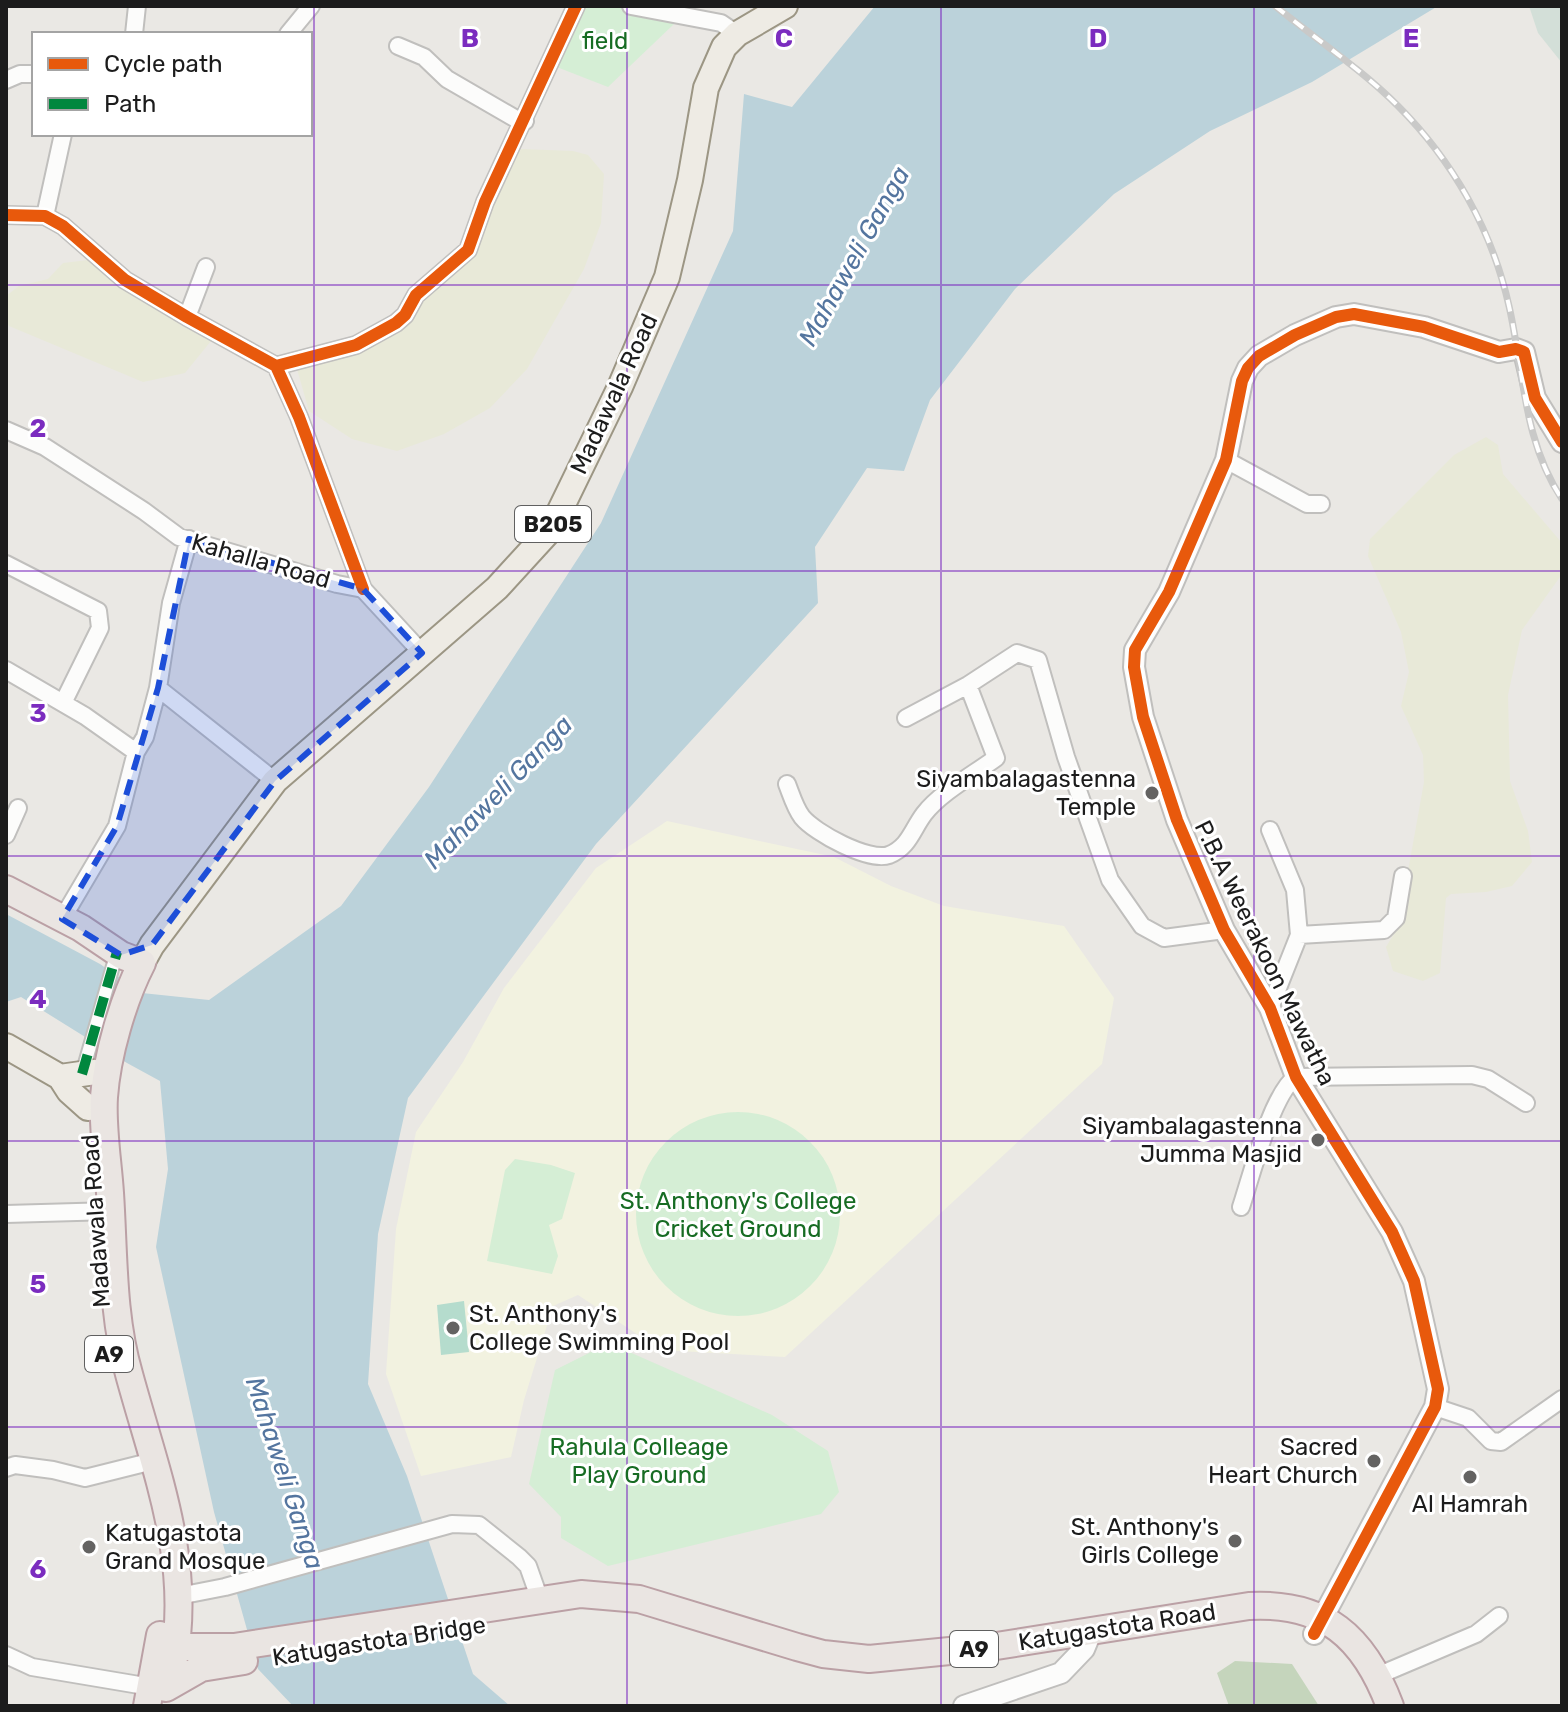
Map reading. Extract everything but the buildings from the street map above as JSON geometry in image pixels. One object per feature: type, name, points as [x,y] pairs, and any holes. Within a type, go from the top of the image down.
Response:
[{"type":"highway","points":[[6,889],[103,941],[127,959]]},
{"type":"highway","name":"Madawala Road","points":[[127,959],[93,1062],[104,1212],[107,1340],[114,1377],[141,1464],[161,1553],[166,1654]]},
{"type":"highway","name":"Madawala Road","points":[[104,1212],[122,1345],[173,1531],[179,1596],[166,1654]]},
{"type":"highway","points":[[179,1596],[203,1658]]},
{"type":"highway","name":"Katugastota Road","points":[[526,1607],[622,1612],[667,1622],[799,1666],[862,1676],[906,1675],[1088,1640],[1254,1622],[1318,1626],[1356,1643],[1367,1657],[1390,1706]]},
{"type":"highway","name":"Katugastota Bridge","points":[[203,1658],[526,1607]]},
{"type":"highway","name":"Katugastota Road","points":[[1318,1626],[1353,1666],[1371,1706]]},
{"type":"highway","points":[[157,1697],[166,1654],[203,1658]]},
{"type":"highway","points":[[157,1697],[203,1658]]},
{"type":"main road","name":"Madawala Road","points":[[127,959],[275,781],[497,588],[551,529],[620,387],[667,277],[690,180],[706,88],[724,47],[737,34],[785,6]]},
{"type":"main road","points":[[6,1046],[93,1062],[69,1091],[96,1102]]},
{"type":"street","points":[[134,32],[137,6]]},
{"type":"street","points":[[290,32],[311,6]]},
{"type":"street","points":[[276,366],[356,345],[405,315],[416,295],[468,250],[485,202],[576,6]]},
{"type":"street","points":[[631,6],[721,23],[737,34]]},
{"type":"street","points":[[398,46],[424,57],[447,79],[516,119],[525,121]]},
{"type":"street","points":[[6,80],[20,74],[32,74]]},
{"type":"street","points":[[45,216],[63,136]]},
{"type":"street","points":[[6,215],[45,216],[63,226],[125,280],[276,366],[299,417],[363,589]]},
{"type":"street","points":[[187,317],[206,267]]},
{"type":"street","name":"P.B.A Weerakoon Mawatha","points":[[1435,1407],[1438,1389],[1414,1281],[1392,1232],[1296,1077],[1270,1008],[1224,930],[1177,820],[1143,717],[1134,667],[1135,650],[1169,592],[1226,460],[1242,381],[1248,368],[1259,356],[1295,335],[1336,317],[1354,314],[1424,327],[1499,352],[1516,349],[1524,352],[1535,398],[1562,442]]},
{"type":"street","name":"Kahalla Road","points":[[6,430],[45,447],[179,537],[363,589],[422,653]]},
{"type":"street","points":[[1226,460],[1307,504],[1321,504]]},
{"type":"street","points":[[62,919],[117,826],[136,752],[145,737],[158,688],[171,603],[189,539]]},
{"type":"street","points":[[6,564],[98,611],[100,628],[63,703]]},
{"type":"street","points":[[906,718],[968,685],[1017,653],[1038,660],[1066,757],[1110,880],[1134,915],[1142,926],[1164,938],[1224,930]]},
{"type":"street","points":[[6,670],[63,703],[136,752]]},
{"type":"street","points":[[787,784],[801,816],[812,827],[867,856],[888,855],[910,841],[923,815],[934,804],[996,758],[968,685]]},
{"type":"street","points":[[158,688],[275,781]]},
{"type":"street","points":[[6,835],[18,808]]},
{"type":"street","points":[[1270,830],[1295,890],[1299,935],[1270,1008]]},
{"type":"street","points":[[1299,935],[1384,930],[1396,918],[1403,876]]},
{"type":"street","points":[[1241,1207],[1273,1111],[1288,1082],[1296,1077],[1472,1075],[1488,1079],[1526,1103]]},
{"type":"street","points":[[6,1214],[104,1212]]},
{"type":"street","points":[[1318,1626],[1435,1407],[1468,1418],[1491,1441],[1501,1442],[1561,1401]]},
{"type":"street","points":[[6,1468],[15,1465],[85,1478],[141,1464]]},
{"type":"street","points":[[179,1596],[225,1587],[452,1524],[479,1525],[528,1566],[526,1607]]},
{"type":"street","points":[[1377,1676],[1476,1634],[1499,1616]]},
{"type":"street","points":[[964,1706],[1061,1673],[1088,1640]]},
{"type":"street","points":[[6,1655],[32,1667],[157,1697]]},
{"type":"highlighted area","points":[[189,539],[363,589],[422,653],[275,781],[152,945],[121,955],[62,919],[117,826],[158,688]]},
{"type":"shaded area","points":[[1529,6],[1562,6],[1562,63],[1538,33]]},
{"type":"shaded area","points":[[521,149],[573,151],[588,155],[604,174],[601,223],[584,269],[527,369],[490,408],[444,434],[397,451],[352,439],[309,411],[297,369],[361,348],[404,324],[485,216]]},
{"type":"shaded area","points":[[88,260],[130,294],[211,341],[185,373],[143,382],[9,326],[6,321],[6,296],[19,286],[48,279],[63,263]]},
{"type":"shaded area","points":[[1486,437],[1498,445],[1503,474],[1562,543],[1560,577],[1522,630],[1508,695],[1510,781],[1528,831],[1532,862],[1512,886],[1486,892],[1451,894],[1446,898],[1440,973],[1423,981],[1393,971],[1386,947],[1398,927],[1424,782],[1423,755],[1401,706],[1409,672],[1401,632],[1368,556],[1370,539],[1454,455]]},
{"type":"shaded area","points":[[667,821],[834,857],[891,886],[944,906],[1064,926],[1114,998],[1102,1064],[785,1357],[661,1350],[578,1295],[553,1306],[524,1400],[511,1457],[421,1476],[386,1374],[396,1229],[416,1132],[463,1062],[504,988],[596,868]]},
{"type":"shaded area","points":[[1235,1661],[1292,1664],[1319,1706],[1229,1706],[1217,1673]]},
{"type":"green space","name":"field","points":[[583,6],[622,6],[674,24],[608,87],[549,64]]},
{"type":"green space","name":"St. Anthony's College Cricket Ground","points":[[738,1112],[777,1119],[810,1142],[833,1175],[840,1214],[833,1253],[810,1286],[777,1309],[738,1316],[699,1309],[666,1286],[643,1253],[636,1214],[643,1175],[666,1142],[699,1119]]},
{"type":"green space","points":[[515,1159],[575,1173],[562,1219],[549,1225],[558,1256],[552,1274],[487,1261],[505,1170]]},
{"type":"green space","name":"St. Anthony's College Swimming Pool","points":[[464,1301],[469,1352],[441,1355],[437,1305]]},
{"type":"green space","name":"Rahula Colleage Play Ground","points":[[609,1343],[772,1415],[828,1451],[839,1492],[821,1514],[608,1566],[561,1538],[561,1517],[529,1484],[555,1370]]},
{"type":"water","name":"Mahaweli Ganga","points":[[875,6],[1438,6],[1312,82],[1210,131],[1114,194],[1015,289],[930,400],[904,471],[867,468],[815,547],[818,603],[596,844],[408,1098],[378,1234],[368,1384],[407,1476],[473,1674],[510,1706],[293,1706],[258,1669],[214,1512],[156,1247],[168,1169],[160,1081],[21,997],[6,1002],[6,914],[100,964],[142,993],[209,1000],[341,906],[429,787],[601,523],[733,231],[744,94],[792,107]]},
{"type":"railway","points":[[1275,6],[1384,92],[1418,127],[1468,198],[1502,278],[1532,430],[1539,454],[1562,499]]},
{"type":"marked path","points":[[82,1074],[117,952]]},
{"type":"cycle path","points":[[276,366],[356,345],[396,323],[405,315],[416,295],[468,250],[485,202],[576,6]]},
{"type":"cycle path","points":[[6,215],[45,216],[63,226],[125,280],[276,366],[299,417],[363,589]]},
{"type":"cycle path","points":[[1314,1634],[1435,1407],[1438,1389],[1414,1281],[1392,1232],[1296,1077],[1270,1008],[1224,930],[1177,820],[1143,717],[1134,667],[1135,650],[1169,592],[1226,460],[1242,381],[1248,368],[1259,356],[1295,335],[1336,317],[1354,314],[1424,327],[1499,352],[1516,349],[1524,352],[1535,398],[1562,442]]},
{"type":"place","name":"Siyambalagastenna Temple","points":[[1152,793]]},
{"type":"place","name":"Siyambalagastenna Jumma Masjid","points":[[1318,1140]]},
{"type":"place","name":"St. Anthony's College Swimming Pool","points":[[453,1328]]},
{"type":"place","name":"Sacred Heart Church","points":[[1374,1461]]},
{"type":"place","name":"Al Hamrah","points":[[1470,1477]]},
{"type":"place","name":"St. Anthony's Girls College","points":[[1235,1541]]},
{"type":"place","name":"Katugastota Grand Mosque","points":[[89,1547]]}]
